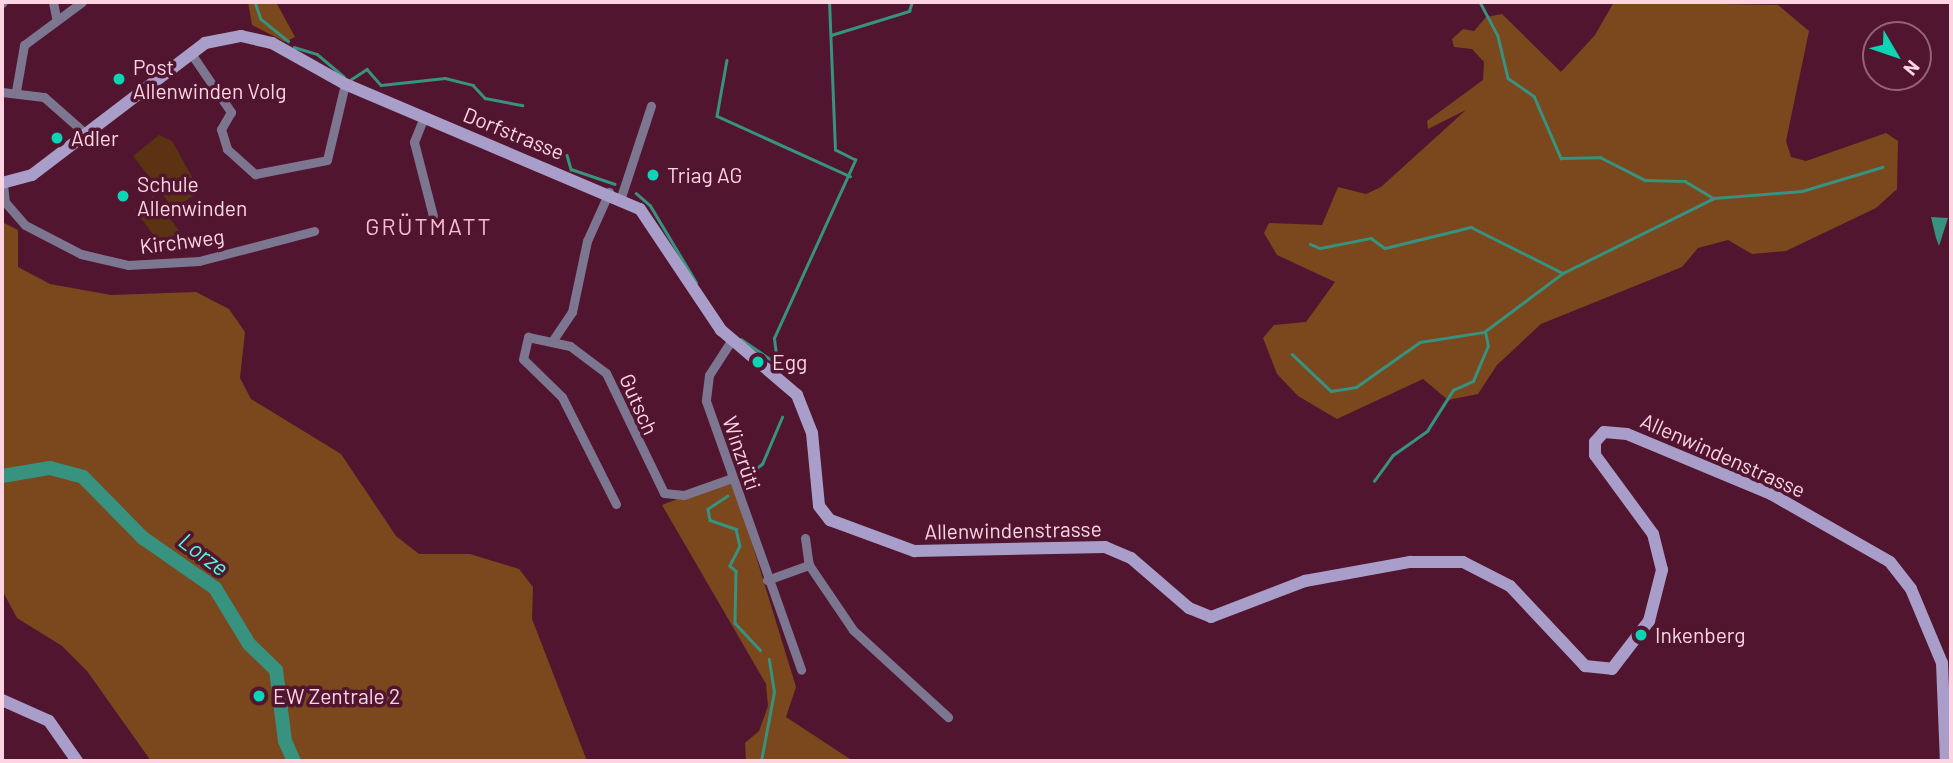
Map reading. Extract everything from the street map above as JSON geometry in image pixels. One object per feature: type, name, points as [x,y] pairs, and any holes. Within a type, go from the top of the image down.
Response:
[{"type":"street","points":[[53,2],[56,17]]},
{"type":"street","points":[[16,91],[24,46],[56,17],[82,2]]},
{"type":"street","name":"Dorfstrasse","points":[[2,183],[32,175],[190,52],[225,37],[256,38],[345,85],[615,194],[657,231],[731,341],[797,395],[812,433],[824,514],[878,541]]},
{"type":"street","points":[[190,52],[231,112],[221,129],[227,149],[255,174],[327,160],[345,85]]},
{"type":"street","points":[[2,92],[16,91],[44,97],[85,133]]},
{"type":"street","points":[[615,504],[562,397],[520,352],[528,337],[553,340],[572,312],[587,241],[615,194],[651,106]]},
{"type":"street","points":[[424,117],[414,142],[433,216]]},
{"type":"street","name":"Kirchweg","points":[[2,183],[5,202],[25,225],[81,254],[128,265],[199,261],[314,231]]},
{"type":"street","name":"Gutsch","points":[[553,340],[606,373],[663,493],[684,495],[732,478]]},
{"type":"street","name":"Winzrüti","points":[[731,341],[706,386],[732,478],[801,670]]},
{"type":"street","name":"Allenwindenstrasse","points":[[878,541],[924,552],[1105,547],[1131,558],[1189,608],[1211,617],[1305,581],[1410,562],[1463,562],[1510,586],[1577,659],[1604,672],[1620,665],[1641,635],[1662,569],[1644,518],[1595,454],[1597,438],[1613,430],[1771,494],[1890,562],[1911,589],[1942,663],[1946,761]]},
{"type":"street","points":[[804,538],[809,565],[853,630],[948,717]]},
{"type":"street","points":[[767,580],[809,565]]},
{"type":"street","points":[[2,700],[49,721],[77,761]]},
{"type":"shaded area","points":[[248,2],[276,2],[295,37],[285,42],[252,25]]},
{"type":"shaded area","points":[[1614,2],[1778,5],[1809,31],[1786,141],[1791,157],[1806,161],[1886,133],[1898,141],[1897,189],[1876,208],[1786,251],[1752,254],[1728,240],[1698,248],[1682,267],[1541,324],[1497,365],[1478,394],[1448,400],[1423,379],[1337,419],[1298,396],[1277,374],[1263,338],[1274,325],[1306,322],[1335,282],[1277,255],[1264,233],[1269,223],[1322,225],[1338,187],[1366,194],[1381,187],[1466,110],[1428,129],[1427,121],[1483,80],[1484,62],[1472,49],[1454,47],[1452,39],[1463,29],[1474,31],[1486,17],[1502,14],[1561,72],[1595,35]]},
{"type":"shaded area","points":[[159,135],[172,141],[200,191],[174,209],[133,156]]},
{"type":"shaded area","points":[[153,196],[182,234],[164,248],[135,210]]},
{"type":"shaded area","points":[[1931,217],[1948,218],[1939,246],[1936,238]]},
{"type":"shaded area","points":[[2,222],[18,230],[18,267],[50,284],[111,295],[196,292],[229,309],[245,332],[240,378],[251,399],[341,454],[396,536],[419,554],[470,554],[519,569],[533,587],[532,619],[587,761],[151,761],[87,671],[62,646],[17,618],[2,590]]},
{"type":"shaded area","points":[[732,478],[796,687],[786,717],[853,761],[746,761],[745,743],[759,731],[768,706],[766,684],[662,505]]},
{"type":"waterway","points":[[255,2],[261,19],[288,41]]},
{"type":"waterway","points":[[777,363],[774,338],[855,160],[835,150],[829,2]]},
{"type":"waterway","points":[[831,35],[909,11],[912,2]]},
{"type":"waterway","points":[[1480,2],[1498,36],[1508,78],[1534,96],[1561,158],[1600,157],[1645,180],[1685,181],[1713,198]]},
{"type":"waterway","points":[[294,47],[317,54],[344,77]]},
{"type":"waterway","points":[[727,60],[717,116],[850,176]]},
{"type":"waterway","points":[[350,80],[367,69],[381,85],[445,78],[473,85],[485,98],[522,105]]},
{"type":"waterway","points":[[567,155],[571,169],[615,184]]},
{"type":"waterway","points":[[1310,244],[1320,248],[1371,238],[1385,248],[1471,227],[1563,273],[1714,198],[1802,191],[1882,167]]},
{"type":"waterway","points":[[636,193],[650,205],[696,282]]},
{"type":"waterway","points":[[1292,354],[1331,391],[1356,387],[1420,342],[1484,332],[1563,273]]},
{"type":"waterway","points":[[1374,481],[1393,455],[1427,431],[1453,390],[1473,381],[1488,346],[1485,332]]},
{"type":"waterway","points":[[741,339],[776,363]]},
{"type":"waterway","points":[[742,480],[762,464],[782,417]]},
{"type":"waterway","name":"Lorze","points":[[2,476],[50,468],[83,477],[143,538],[215,588],[249,644],[276,670],[285,741],[294,761]]},
{"type":"waterway","points":[[728,496],[708,509],[710,520],[736,529],[740,546],[730,566],[736,571],[735,623],[760,650]]},
{"type":"waterway","points":[[761,761],[774,692],[769,659]]},
{"type":"place","name":"Post Allenwinden Volg","points":[[119,79]]},
{"type":"place","name":"Adler","points":[[57,138]]},
{"type":"place","name":"Triag AG","points":[[653,175]]},
{"type":"place","name":"Schule Allenwinden","points":[[123,196]]},
{"type":"place","name":"Egg","points":[[758,362]]},
{"type":"place","name":"Inkenberg","points":[[1641,635]]},
{"type":"place","name":"EW Zentrale 2","points":[[259,696]]},
{"type":"district","name":"GRÜTMATT","points":[[429,226]]}]
